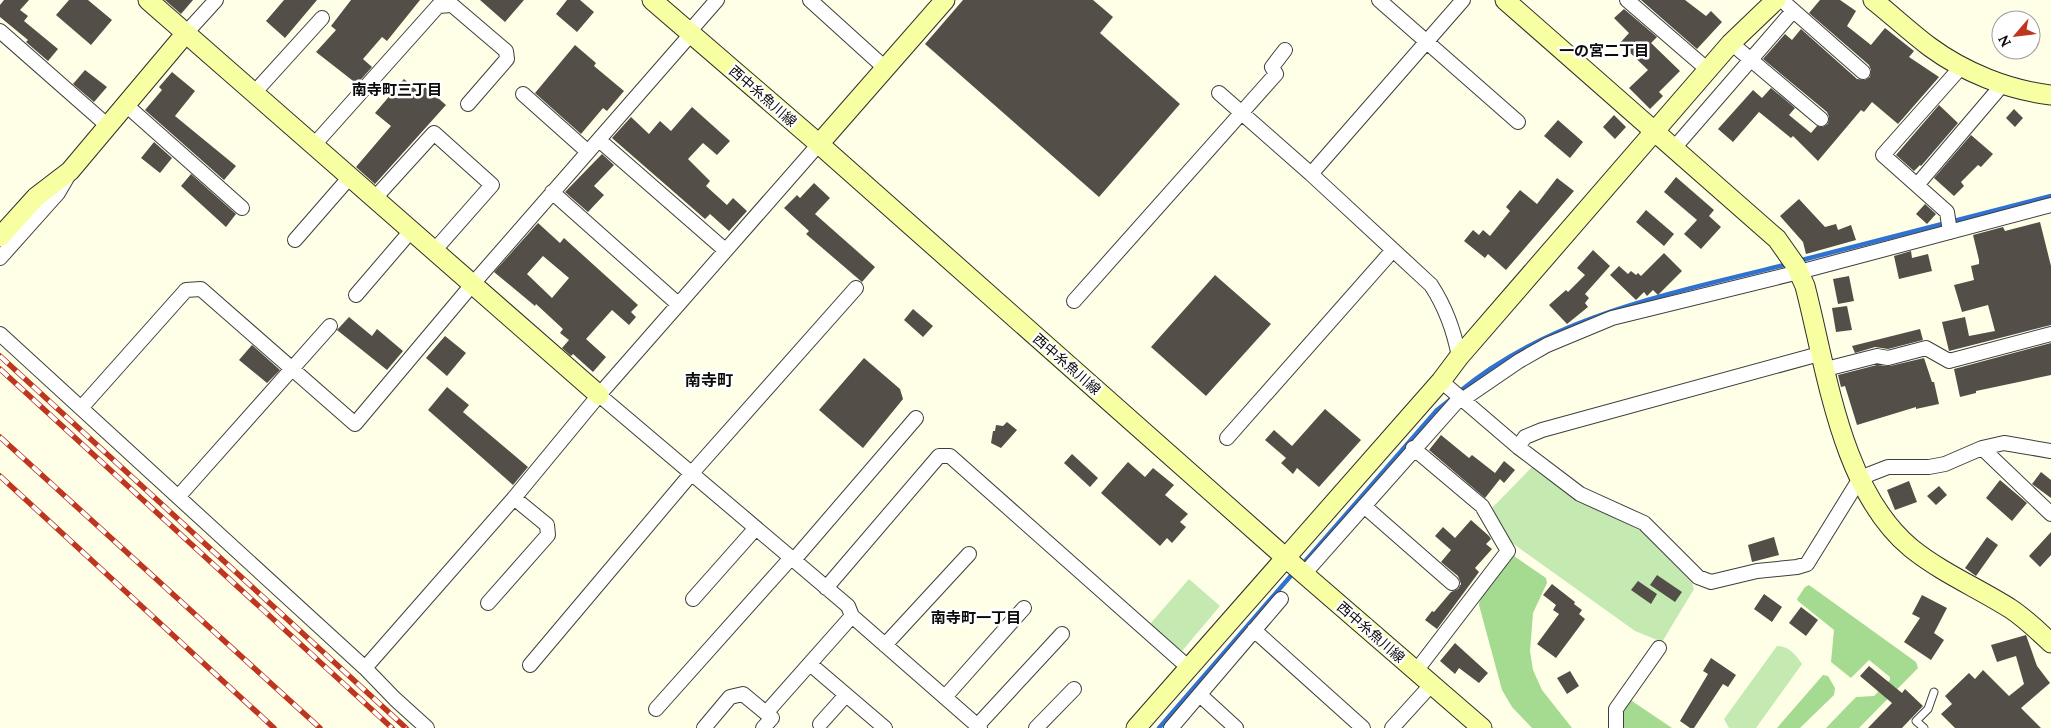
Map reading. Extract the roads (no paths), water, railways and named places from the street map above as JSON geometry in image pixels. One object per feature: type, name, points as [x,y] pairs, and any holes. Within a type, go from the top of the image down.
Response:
[{"type":"street","points":[[148,0],[471,286],[848,606],[852,616],[979,727],[1062,634]]},
{"type":"street","points":[[0,258],[58,193],[70,171],[216,0]]},
{"type":"street","name":"西中糸魚川線","points":[[652,0],[819,144],[1304,574],[1482,728]]},
{"type":"street","points":[[81,408],[186,290],[201,289],[355,424],[471,286],[718,0]]},
{"type":"street","points":[[810,0],[885,68]]},
{"type":"street","points":[[366,668],[514,498],[599,395],[945,0]]},
{"type":"street","points":[[1379,0],[1518,122]]},
{"type":"street","points":[[1311,174],[1462,0]]},
{"type":"street","points":[[1506,0],[1656,130],[1777,239],[1799,272],[1805,286],[1842,432],[1859,480],[1876,510],[1892,530],[1910,547],[1943,571],[2010,609],[2051,643]]},
{"type":"street","points":[[1627,0],[1708,70]]},
{"type":"street","points":[[1873,0],[1931,48],[1962,66],[2003,84],[2051,94]]},
{"type":"street","points":[[1136,726],[1441,381],[1459,357],[1731,43],[1770,2],[1793,11],[1864,72]]},
{"type":"street","points":[[313,146],[438,6],[452,5],[506,51],[507,60],[468,104]]},
{"type":"street","points":[[1675,147],[1793,11]]},
{"type":"street","points":[[254,93],[322,18]]},
{"type":"street","points":[[0,31],[108,126]]},
{"type":"street","points":[[1731,43],[1821,119]]},
{"type":"street","points":[[1074,301],[1276,74],[1272,66],[1286,50]]},
{"type":"street","points":[[1950,232],[1947,212],[1883,155],[1962,66]]},
{"type":"street","points":[[1917,185],[2003,84]]},
{"type":"street","points":[[1219,93],[1311,174],[1431,285],[1442,302],[1454,332],[1459,357]]},
{"type":"street","points":[[523,94],[588,152]]},
{"type":"street","points":[[126,104],[242,208]]},
{"type":"street","points":[[374,199],[434,133],[492,185],[433,252]]},
{"type":"street","points":[[599,140],[725,250]]},
{"type":"street","points":[[0,236],[36,197],[70,171]]},
{"type":"street","points":[[295,240],[350,178]]},
{"type":"street","points":[[552,192],[678,304]]},
{"type":"street","points":[[1304,574],[1413,448],[1461,399],[1519,361],[1574,332],[1612,318],[1799,272],[2051,205]]},
{"type":"street","points":[[356,295],[410,232]]},
{"type":"street","points":[[1227,438],[1393,250]]},
{"type":"street","points":[[530,664],[691,474],[856,288]]},
{"type":"street","points":[[178,497],[330,326]]},
{"type":"street","points":[[0,334],[366,668],[394,699],[427,728]]},
{"type":"street","points":[[1518,447],[1525,437],[1542,430],[1824,361],[1877,356],[1888,358],[1926,348],[1949,361],[2051,334]]},
{"type":"street","points":[[1441,381],[1518,447],[1580,494],[1644,524],[1684,566],[1698,578],[1710,582],[1757,571],[1797,567],[1807,564],[1859,480],[1888,467],[1929,467],[1945,464],[1982,448],[2004,443],[2051,451]]},
{"type":"street","points":[[656,709],[792,560],[916,418]]},
{"type":"street","points":[[1413,448],[1482,506],[1508,551],[1416,671]]},
{"type":"street","points":[[1982,448],[2051,514]]},
{"type":"street","points":[[826,588],[939,456],[950,456],[1189,668]]},
{"type":"street","points":[[488,603],[548,536],[547,525],[514,498]]},
{"type":"street","points":[[1364,506],[1452,583]]},
{"type":"street","points":[[693,600],[755,529]]},
{"type":"street","points":[[885,645],[968,554]]},
{"type":"street","points":[[1171,728],[1281,598]]},
{"type":"street","points":[[945,697],[1024,608]]},
{"type":"street","points":[[766,713],[852,616]]},
{"type":"street","points":[[1254,630],[1363,728]]},
{"type":"street","points":[[1616,728],[1616,709],[1659,648]]},
{"type":"street","points":[[810,664],[885,728]]},
{"type":"street","points":[[1392,728],[1431,685]]},
{"type":"street","points":[[1036,728],[1074,689]]},
{"type":"street","points":[[704,728],[730,697],[743,694],[772,718],[763,728]]},
{"type":"street","points":[[820,724],[846,695]]},
{"type":"street","points":[[1200,695],[1236,728]]},
{"type":"lane","points":[[1924,728],[1916,721],[1928,709],[1934,692]]},
{"type":"waterway","points":[[1798,261],[2051,196]]},
{"type":"waterway","points":[[1459,392],[1495,366],[1533,344],[1573,325],[1658,297],[1788,264]]},
{"type":"waterway","points":[[1301,566],[1437,410],[1451,399]]},
{"type":"waterway","points":[[1159,728],[1295,571]]},
{"type":"railway","points":[[0,356],[406,728]]},
{"type":"railway","points":[[0,369],[392,728]]},
{"type":"railway","points":[[0,437],[320,728]]},
{"type":"railway","points":[[0,476],[274,728]]},
{"type":"district","name":"一の宮二丁目","points":[[1604,51]]},
{"type":"district","name":"南寺町三丁目","points":[[397,90]]},
{"type":"district","name":"南寺町","points":[[709,380]]},
{"type":"district","name":"南寺町一丁目","points":[[976,618]]}]
